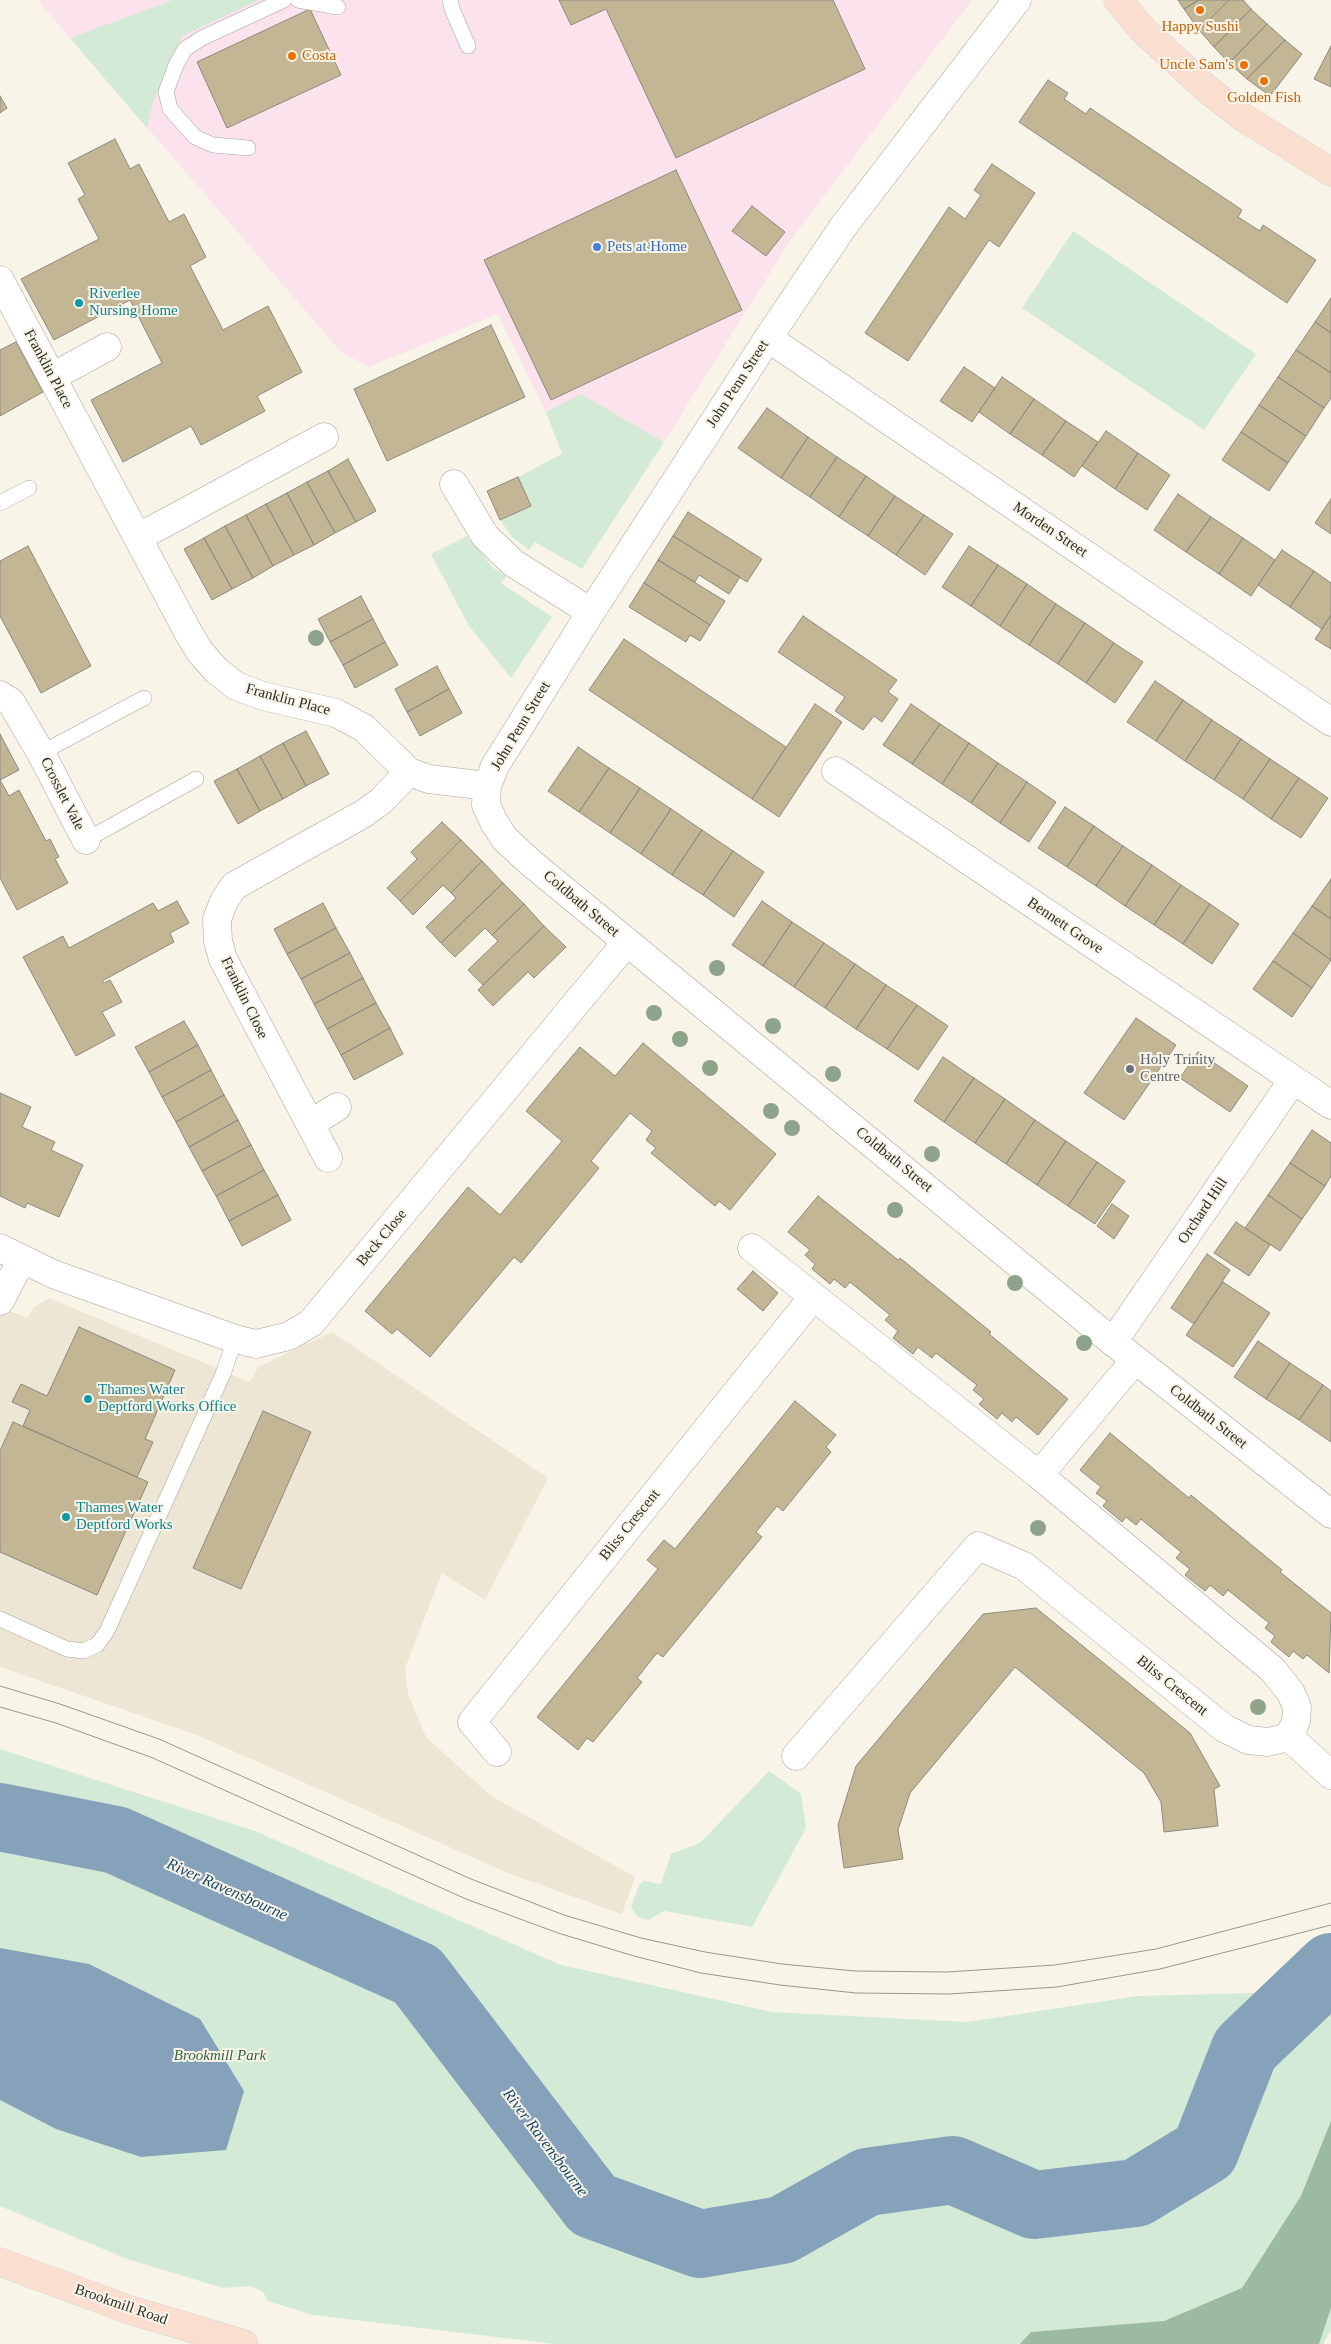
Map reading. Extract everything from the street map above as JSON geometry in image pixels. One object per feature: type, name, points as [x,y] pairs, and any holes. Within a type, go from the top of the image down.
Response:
[{"type":"main road","points":[[1118,0],[1142,30],[1208,90],[1244,118],[1331,172]]},
{"type":"main road","name":"Brookmill Road","points":[[0,2262],[130,2310],[244,2344]]},
{"type":"street","name":"John Penn Street","points":[[487,786],[495,766],[591,612],[768,338],[843,227],[1017,0]]},
{"type":"street","name":"Franklin Place","points":[[0,280],[188,632],[200,652],[216,670],[236,686],[263,696],[336,713],[364,728],[409,772],[429,779],[487,786]]},
{"type":"street","name":"Morden Street","points":[[768,338],[1331,722]]},
{"type":"street","points":[[52,377],[107,346]]},
{"type":"street","points":[[139,538],[324,437]]},
{"type":"street","points":[[454,484],[485,536],[513,563],[591,612]]},
{"type":"street","name":"Crosslet Vale","points":[[0,695],[12,702],[86,840]]},
{"type":"street","name":"Bennett Grove","points":[[836,771],[1331,1105]]},
{"type":"street","name":"Franklin Close","points":[[328,1158],[223,959],[218,941],[217,919],[224,901],[234,886],[363,814],[381,801],[409,772]]},
{"type":"street","name":"Coldbath Street","points":[[487,786],[486,805],[505,839],[627,942],[1135,1360],[1331,1514]]},
{"type":"street","name":"Beck Close","points":[[11,1253],[54,1274],[235,1339],[256,1344],[288,1336],[311,1324],[627,942]]},
{"type":"street","name":"Orchard Hill","points":[[1113,1342],[1293,1080]]},
{"type":"street","points":[[310,1124],[337,1107]]},
{"type":"street","points":[[752,1248],[1039,1475],[1273,1670],[1291,1693],[1297,1707],[1296,1720],[1290,1737],[1331,1775]]},
{"type":"street","points":[[0,1301],[11,1253]]},
{"type":"street","name":"Bliss Crescent","points":[[496,1752],[472,1722],[812,1297]]},
{"type":"street","points":[[1039,1475],[1135,1360]]},
{"type":"street","name":"Bliss Crescent","points":[[796,1756],[978,1546],[1024,1566],[1224,1728],[1248,1740],[1268,1742],[1290,1737]]},
{"type":"lane","points":[[248,148],[213,145],[195,137],[170,109],[166,92],[176,64],[185,49],[202,38],[284,0]]},
{"type":"lane","points":[[298,0],[338,7]]},
{"type":"lane","points":[[450,0],[468,46]]},
{"type":"lane","points":[[0,504],[30,488]]},
{"type":"lane","points":[[41,753],[144,698]]},
{"type":"lane","name":"Crosslet Vale","points":[[86,840],[196,778]]},
{"type":"lane","points":[[0,1618],[67,1649],[82,1651],[97,1646],[107,1631],[223,1374],[235,1339]]},
{"type":"shaded area","points":[[972,0],[790,241],[664,442],[581,394],[546,412],[498,314],[369,367],[341,352],[38,1]]},
{"type":"shaded area","points":[[49,1298],[250,1382],[258,1367],[332,1332],[548,1478],[485,1600],[442,1573],[405,1668],[408,1694],[426,1737],[491,1796],[635,1877],[622,1914],[510,1874],[197,1735],[0,1667],[0,1307],[27,1318],[34,1307]]},
{"type":"green space","points":[[173,0],[259,0],[182,36],[153,102],[147,128],[70,38]]},
{"type":"green space","points":[[1073,231],[1256,354],[1204,430],[1022,308]]},
{"type":"green space","points":[[581,394],[664,442],[582,569],[535,542],[529,550],[512,537],[500,520],[531,506],[518,477],[562,454],[546,412]]},
{"type":"green space","points":[[467,536],[492,567],[506,577],[501,583],[552,617],[511,678],[469,626],[431,554]]},
{"type":"green space","name":"Brookmill Park","points":[[0,1749],[255,1831],[561,1965],[772,2012],[967,2022],[1138,1996],[1331,1991],[1331,2330],[1323,2344],[555,2344],[313,2315],[268,2301],[263,2292],[251,2286],[223,2288],[127,2259],[0,2206]]},
{"type":"green space","points":[[769,1771],[801,1794],[806,1828],[752,1927],[664,1911],[649,1920],[638,1917],[631,1907],[639,1885],[644,1881],[661,1884],[671,1854],[700,1843]]},
{"type":"green space","points":[[1331,2121],[1331,2308],[1319,2344],[1020,2344],[1031,2332],[1164,2321],[1242,2288],[1301,2196]]},
{"type":"water","points":[[0,1948],[89,1964],[200,2019],[244,2091],[226,2150],[141,2157],[56,2129],[0,2100]]},
{"type":"building","points":[[559,0],[833,0],[865,69],[676,158],[606,9],[571,25]]},
{"type":"building","points":[[1178,0],[1199,0],[1184,9]]},
{"type":"building","points":[[1199,0],[1229,0],[1199,30],[1184,9]]},
{"type":"building","points":[[1229,0],[1243,0],[1251,9],[1214,47],[1199,30]]},
{"type":"building","points":[[310,9],[341,75],[227,128],[197,62]]},
{"type":"building","points":[[1251,9],[1267,24],[1229,63],[1214,47]]},
{"type":"building","points":[[1267,24],[1285,40],[1247,79],[1229,63]]},
{"type":"building","points":[[1285,40],[1302,54],[1270,96],[1247,79]]},
{"type":"building","points":[[1331,46],[1331,87],[1314,79]]},
{"type":"building","points":[[1048,80],[1068,93],[1064,99],[1086,114],[1090,108],[1242,210],[1238,217],[1260,231],[1263,225],[1316,260],[1287,303],[1019,122]]},
{"type":"building","points":[[0,96],[7,108],[0,113]]},
{"type":"building","name":"Riverlee Nursing Home","points":[[115,139],[130,169],[139,164],[169,222],[184,214],[206,257],[190,266],[223,330],[268,306],[302,372],[257,396],[265,411],[201,445],[191,426],[123,462],[91,400],[162,363],[130,300],[54,340],[21,279],[99,239],[78,199],[85,195],[68,163]]},
{"type":"building","points":[[992,164],[1035,193],[999,247],[989,240],[908,361],[865,333],[949,207],[965,219],[981,195],[974,190]]},
{"type":"building","points":[[676,170],[742,310],[551,400],[484,260]]},
{"type":"building","points":[[752,206],[785,232],[766,256],[732,231]]},
{"type":"building","points":[[1331,298],[1331,333],[1315,322]]},
{"type":"building","points":[[1315,322],[1331,333],[1331,373],[1296,350]]},
{"type":"building","points":[[491,325],[525,397],[387,461],[354,389]]},
{"type":"building","points":[[16,342],[43,392],[0,416],[0,350]]},
{"type":"building","points":[[1296,350],[1331,373],[1331,398],[1324,408],[1278,377]]},
{"type":"building","points":[[964,367],[995,388],[972,422],[940,401]]},
{"type":"building","points":[[1002,377],[1034,399],[1010,434],[979,412]]},
{"type":"building","points":[[1278,377],[1324,408],[1306,436],[1259,405]]},
{"type":"building","points":[[1034,399],[1066,421],[1042,455],[1010,434]]},
{"type":"building","points":[[1259,405],[1306,436],[1288,463],[1241,432]]},
{"type":"building","points":[[767,408],[808,437],[781,478],[738,448]]},
{"type":"building","points":[[1066,421],[1098,442],[1074,477],[1042,455]]},
{"type":"building","points":[[1106,431],[1138,453],[1115,489],[1082,466]]},
{"type":"building","points":[[1241,432],[1288,463],[1269,491],[1222,460]]},
{"type":"building","points":[[808,437],[837,457],[810,497],[781,478]]},
{"type":"building","points":[[1138,453],[1170,475],[1147,510],[1115,489]]},
{"type":"building","points":[[837,457],[866,476],[839,517],[810,497]]},
{"type":"building","points":[[348,459],[376,511],[356,522],[328,471]]},
{"type":"building","points":[[328,471],[356,522],[335,533],[307,482]]},
{"type":"building","points":[[866,476],[895,496],[868,536],[839,517]]},
{"type":"building","points":[[518,477],[531,506],[500,520],[487,491]]},
{"type":"building","points":[[307,482],[335,533],[314,545],[287,493]]},
{"type":"building","points":[[287,493],[314,545],[294,555],[266,504]]},
{"type":"building","points":[[1178,494],[1211,517],[1186,552],[1154,530]]},
{"type":"building","points":[[895,496],[924,515],[896,555],[868,536]]},
{"type":"building","points":[[1331,499],[1331,534],[1315,523]]},
{"type":"building","points":[[266,504],[294,555],[273,566],[246,515]]},
{"type":"building","points":[[688,512],[762,559],[747,582],[673,536]]},
{"type":"building","points":[[246,515],[273,566],[253,578],[225,526]]},
{"type":"building","points":[[924,515],[953,534],[925,575],[896,555]]},
{"type":"building","points":[[1211,517],[1243,538],[1219,574],[1186,552]]},
{"type":"building","points":[[225,526],[253,578],[232,589],[204,538]]},
{"type":"building","points":[[673,536],[740,577],[729,594],[699,575],[695,582],[658,560]]},
{"type":"building","points":[[204,538],[232,589],[212,600],[184,549]]},
{"type":"building","points":[[1243,538],[1275,560],[1251,596],[1219,574]]},
{"type":"building","points":[[28,546],[91,666],[41,693],[0,616],[0,561]]},
{"type":"building","points":[[969,546],[998,565],[971,606],[942,587]]},
{"type":"building","points":[[1282,550],[1314,571],[1290,607],[1258,585]]},
{"type":"building","points":[[658,560],[725,601],[710,625],[644,583]]},
{"type":"building","points":[[998,565],[1027,584],[1000,626],[971,606]]},
{"type":"building","points":[[1314,571],[1331,583],[1331,615],[1322,629],[1290,607]]},
{"type":"building","points":[[644,583],[710,625],[700,641],[690,635],[686,642],[629,607]]},
{"type":"building","points":[[1027,584],[1056,604],[1029,645],[1000,626]]},
{"type":"building","points":[[361,596],[373,619],[330,642],[318,619]]},
{"type":"building","points":[[1056,604],[1085,623],[1058,664],[1029,645]]},
{"type":"building","points":[[1331,615],[1331,649],[1315,639]]},
{"type":"building","points":[[803,616],[897,680],[888,692],[898,699],[882,722],[874,716],[863,730],[835,711],[845,697],[778,652]]},
{"type":"building","points":[[373,619],[385,642],[343,665],[330,642]]},
{"type":"building","points":[[1085,623],[1114,643],[1086,683],[1058,664]]},
{"type":"building","points":[[624,639],[786,747],[752,799],[589,690]]},
{"type":"building","points":[[385,642],[398,665],[355,688],[343,665]]},
{"type":"building","points":[[1114,643],[1143,662],[1115,703],[1086,683]]},
{"type":"building","points":[[437,666],[449,689],[407,712],[395,689]]},
{"type":"building","points":[[1155,681],[1183,700],[1156,741],[1127,722]]},
{"type":"building","points":[[449,689],[462,713],[420,736],[407,712]]},
{"type":"building","points":[[1183,700],[1212,720],[1185,761],[1156,741]]},
{"type":"building","points":[[815,704],[842,722],[779,817],[752,799]]},
{"type":"building","points":[[911,704],[940,724],[912,764],[883,745]]},
{"type":"building","points":[[1212,720],[1241,739],[1214,780],[1185,761]]},
{"type":"building","points":[[940,724],[969,743],[942,784],[912,764]]},
{"type":"building","points":[[306,731],[329,774],[306,786],[283,743]]},
{"type":"building","points":[[0,734],[19,770],[0,780]]},
{"type":"building","points":[[1241,739],[1270,759],[1243,799],[1214,780]]},
{"type":"building","points":[[283,743],[306,786],[283,799],[260,756]]},
{"type":"building","points":[[969,743],[998,763],[971,803],[942,784]]},
{"type":"building","points":[[578,747],[609,768],[579,812],[548,791]]},
{"type":"building","points":[[260,756],[283,799],[260,811],[237,769]]},
{"type":"building","points":[[1270,759],[1299,778],[1271,819],[1243,799]]},
{"type":"building","points":[[998,763],[1027,782],[1000,823],[971,803]]},
{"type":"building","points":[[609,768],[640,788],[610,833],[579,812]]},
{"type":"building","points":[[237,769],[260,811],[238,824],[214,781]]},
{"type":"building","points":[[1299,778],[1328,798],[1301,838],[1271,819]]},
{"type":"building","points":[[0,780],[9,796],[19,790],[46,841],[50,839],[59,857],[55,859],[68,883],[17,910],[0,878]]},
{"type":"building","points":[[1027,782],[1056,802],[1029,842],[1000,823]]},
{"type":"building","points":[[640,788],[671,809],[641,854],[610,833]]},
{"type":"building","points":[[1065,807],[1094,826],[1067,867],[1038,848]]},
{"type":"building","points":[[671,809],[702,830],[672,875],[641,854]]},
{"type":"building","points":[[442,822],[461,840],[400,901],[387,888],[417,859],[411,852]]},
{"type":"building","points":[[1094,826],[1123,846],[1096,886],[1067,867]]},
{"type":"building","points":[[702,830],[733,851],[703,895],[672,875]]},
{"type":"building","points":[[461,840],[482,861],[451,893],[443,885],[413,915],[400,901]]},
{"type":"building","points":[[1123,846],[1152,865],[1125,906],[1096,886]]},
{"type":"building","points":[[733,851],[764,872],[734,917],[703,895]]},
{"type":"building","points":[[482,861],[503,883],[441,943],[426,927],[456,898],[451,893]]},
{"type":"building","points":[[1152,865],[1181,885],[1154,925],[1125,906]]},
{"type":"building","points":[[1331,879],[1331,919],[1312,906]]},
{"type":"building","points":[[503,883],[524,904],[492,935],[485,928],[455,957],[441,943]]},
{"type":"building","points":[[1181,885],[1210,904],[1183,944],[1154,925]]},
{"type":"building","points":[[177,901],[189,923],[170,933],[174,942],[102,981],[104,983],[110,980],[122,1002],[102,1012],[115,1035],[76,1056],[23,957],[63,936],[69,948],[153,903],[158,911]]},
{"type":"building","points":[[762,901],[792,922],[763,966],[732,945]]},
{"type":"building","points":[[323,903],[336,928],[287,954],[274,929]]},
{"type":"building","points":[[524,904],[544,926],[483,985],[468,970],[498,941],[492,935]]},
{"type":"building","points":[[1210,904],[1239,924],[1212,964],[1183,944]]},
{"type":"building","points":[[1312,906],[1331,919],[1331,960],[1293,933]]},
{"type":"building","points":[[792,922],[824,943],[794,987],[763,966]]},
{"type":"building","points":[[544,926],[566,947],[534,978],[528,972],[493,1006],[478,990]]},
{"type":"building","points":[[336,928],[350,953],[301,979],[287,954]]},
{"type":"building","points":[[1293,933],[1331,960],[1312,988],[1273,961]]},
{"type":"building","points":[[824,943],[855,964],[825,1008],[794,987]]},
{"type":"building","points":[[350,953],[363,978],[314,1004],[301,979]]},
{"type":"building","points":[[1273,961],[1312,988],[1292,1017],[1253,989]]},
{"type":"building","points":[[855,964],[886,985],[856,1029],[825,1008]]},
{"type":"building","points":[[363,978],[376,1003],[327,1029],[314,1004]]},
{"type":"building","points":[[886,985],[917,1005],[887,1049],[856,1029]]},
{"type":"building","points":[[376,1003],[390,1028],[341,1055],[327,1029]]},
{"type":"building","points":[[917,1005],[948,1026],[918,1070],[887,1049]]},
{"type":"building","name":"Holy Trinity Centre","points":[[1136,1018],[1176,1045],[1124,1120],[1084,1093]]},
{"type":"building","points":[[184,1021],[198,1045],[149,1072],[135,1047]]},
{"type":"building","points":[[390,1028],[403,1054],[354,1080],[341,1055]]},
{"type":"building","points":[[643,1043],[776,1154],[730,1210],[719,1201],[715,1206],[651,1153],[656,1148],[646,1140],[652,1131],[630,1113],[591,1161],[599,1168],[521,1263],[514,1257],[430,1357],[397,1329],[392,1334],[365,1311],[468,1187],[500,1215],[562,1141],[526,1111],[580,1047],[615,1076]]},
{"type":"building","points":[[198,1045],[211,1070],[162,1097],[149,1072]]},
{"type":"building","points":[[1198,1052],[1248,1086],[1230,1112],[1180,1078]]},
{"type":"building","points":[[943,1057],[974,1078],[944,1122],[914,1101]]},
{"type":"building","points":[[211,1070],[224,1095],[176,1122],[162,1097]]},
{"type":"building","points":[[974,1078],[1005,1099],[975,1143],[944,1122]]},
{"type":"building","points":[[0,1093],[31,1107],[22,1127],[55,1142],[51,1150],[83,1165],[59,1217],[27,1203],[25,1208],[0,1196]]},
{"type":"building","points":[[224,1095],[238,1120],[189,1147],[176,1122]]},
{"type":"building","points":[[1005,1099],[1035,1120],[1006,1164],[975,1143]]},
{"type":"building","points":[[238,1120],[251,1145],[202,1171],[189,1147]]},
{"type":"building","points":[[1035,1120],[1066,1141],[1037,1185],[1006,1164]]},
{"type":"building","points":[[1312,1130],[1331,1143],[1331,1176],[1325,1186],[1290,1163]]},
{"type":"building","points":[[1066,1141],[1097,1162],[1068,1206],[1037,1185]]},
{"type":"building","points":[[251,1145],[264,1170],[216,1196],[202,1171]]},
{"type":"building","points":[[1097,1162],[1125,1181],[1095,1224],[1068,1206]]},
{"type":"building","points":[[1290,1163],[1325,1186],[1302,1219],[1268,1195]]},
{"type":"building","points":[[264,1170],[278,1195],[229,1221],[216,1196]]},
{"type":"building","points":[[278,1195],[291,1220],[242,1246],[229,1221]]},
{"type":"building","points":[[1268,1195],[1302,1219],[1280,1251],[1245,1228]]},
{"type":"building","points":[[818,1196],[898,1260],[900,1258],[991,1332],[989,1334],[1068,1399],[1038,1435],[1016,1417],[1012,1422],[1002,1413],[997,1419],[979,1404],[984,1399],[973,1390],[977,1385],[936,1353],[932,1358],[918,1347],[913,1354],[893,1338],[898,1331],[885,1320],[890,1315],[850,1282],[845,1288],[834,1279],[830,1284],[812,1269],[815,1264],[805,1255],[810,1250],[788,1232]]},
{"type":"building","points":[[1112,1204],[1129,1216],[1114,1239],[1097,1226]]},
{"type":"building","points":[[1236,1222],[1270,1245],[1249,1276],[1214,1253]]},
{"type":"building","points":[[1207,1254],[1230,1270],[1194,1324],[1171,1308]]},
{"type":"building","points":[[753,1271],[778,1293],[763,1311],[737,1289]]},
{"type":"building","points":[[1223,1282],[1270,1313],[1233,1367],[1186,1335]]},
{"type":"building","name":"Thames Water Deptford Works Office","points":[[79,1327],[175,1370],[145,1439],[153,1442],[137,1477],[23,1426],[30,1410],[12,1402],[21,1384],[47,1396]]},
{"type":"building","points":[[1258,1341],[1290,1363],[1266,1399],[1234,1377]]},
{"type":"building","points":[[1290,1363],[1323,1385],[1299,1420],[1266,1399]]},
{"type":"building","points":[[1323,1385],[1331,1391],[1331,1442],[1299,1420]]},
{"type":"building","points":[[795,1401],[836,1435],[826,1447],[831,1452],[783,1511],[777,1506],[756,1532],[762,1537],[663,1657],[657,1653],[637,1678],[642,1682],[593,1742],[587,1738],[578,1750],[537,1717],[658,1569],[647,1560],[664,1540],[675,1549]]},
{"type":"building","points":[[263,1411],[311,1432],[241,1589],[193,1568]]},
{"type":"building","name":"Thames Water Deptford Works","points":[[13,1422],[148,1482],[97,1595],[0,1552],[0,1451]]},
{"type":"building","points":[[1110,1433],[1189,1498],[1191,1495],[1282,1570],[1280,1572],[1331,1613],[1329,1673],[1307,1655],[1303,1659],[1293,1651],[1289,1657],[1271,1642],[1275,1636],[1265,1628],[1269,1623],[1228,1590],[1223,1596],[1210,1585],[1205,1591],[1185,1575],[1190,1569],[1176,1558],[1181,1552],[1141,1519],[1136,1525],[1126,1517],[1122,1522],[1103,1506],[1107,1501],[1096,1493],[1101,1487],[1080,1470]]},
{"type":"building","points":[[1036,1608],[1190,1733],[1220,1786],[1214,1789],[1218,1826],[1164,1832],[1161,1802],[1144,1773],[1015,1667],[910,1793],[898,1830],[903,1859],[844,1868],[838,1825],[856,1766],[983,1614]]},
{"type":"waterway","name":"River Ravensbourne","points":[[0,1817],[116,1840],[417,1975],[593,2205],[700,2244],[782,2230],[867,2182],[953,2170],[1034,2205],[1136,2193],[1205,2151],[1245,2049],[1331,1967]]},
{"type":"tram line","points":[[0,1686],[60,1704],[159,1739],[471,1879],[564,1915],[641,1938],[705,1952],[782,1964],[855,1971],[947,1972],[1055,1965],[1156,1949],[1331,1903]]},
{"type":"tram line","points":[[0,1707],[56,1723],[153,1758],[466,1899],[558,1933],[634,1956],[701,1973],[780,1985],[856,1993],[949,1994],[1057,1987],[1160,1969],[1331,1925]]},
{"type":"place","name":"Happy Sushi","points":[[1200,10]]},
{"type":"place","name":"Costa","points":[[292,56]]},
{"type":"place","name":"Uncle Sam's","points":[[1244,65]]},
{"type":"place","name":"Golden Fish","points":[[1264,81]]},
{"type":"place","name":"Pets at Home","points":[[597,247]]},
{"type":"place","name":"Riverlee Nursing Home","points":[[79,303]]},
{"type":"place","name":"Holy Trinity Centre","points":[[1130,1069]]},
{"type":"place","name":"Thames Water Deptford Works Office","points":[[88,1399]]},
{"type":"place","name":"Thames Water Deptford Works","points":[[66,1517]]}]
